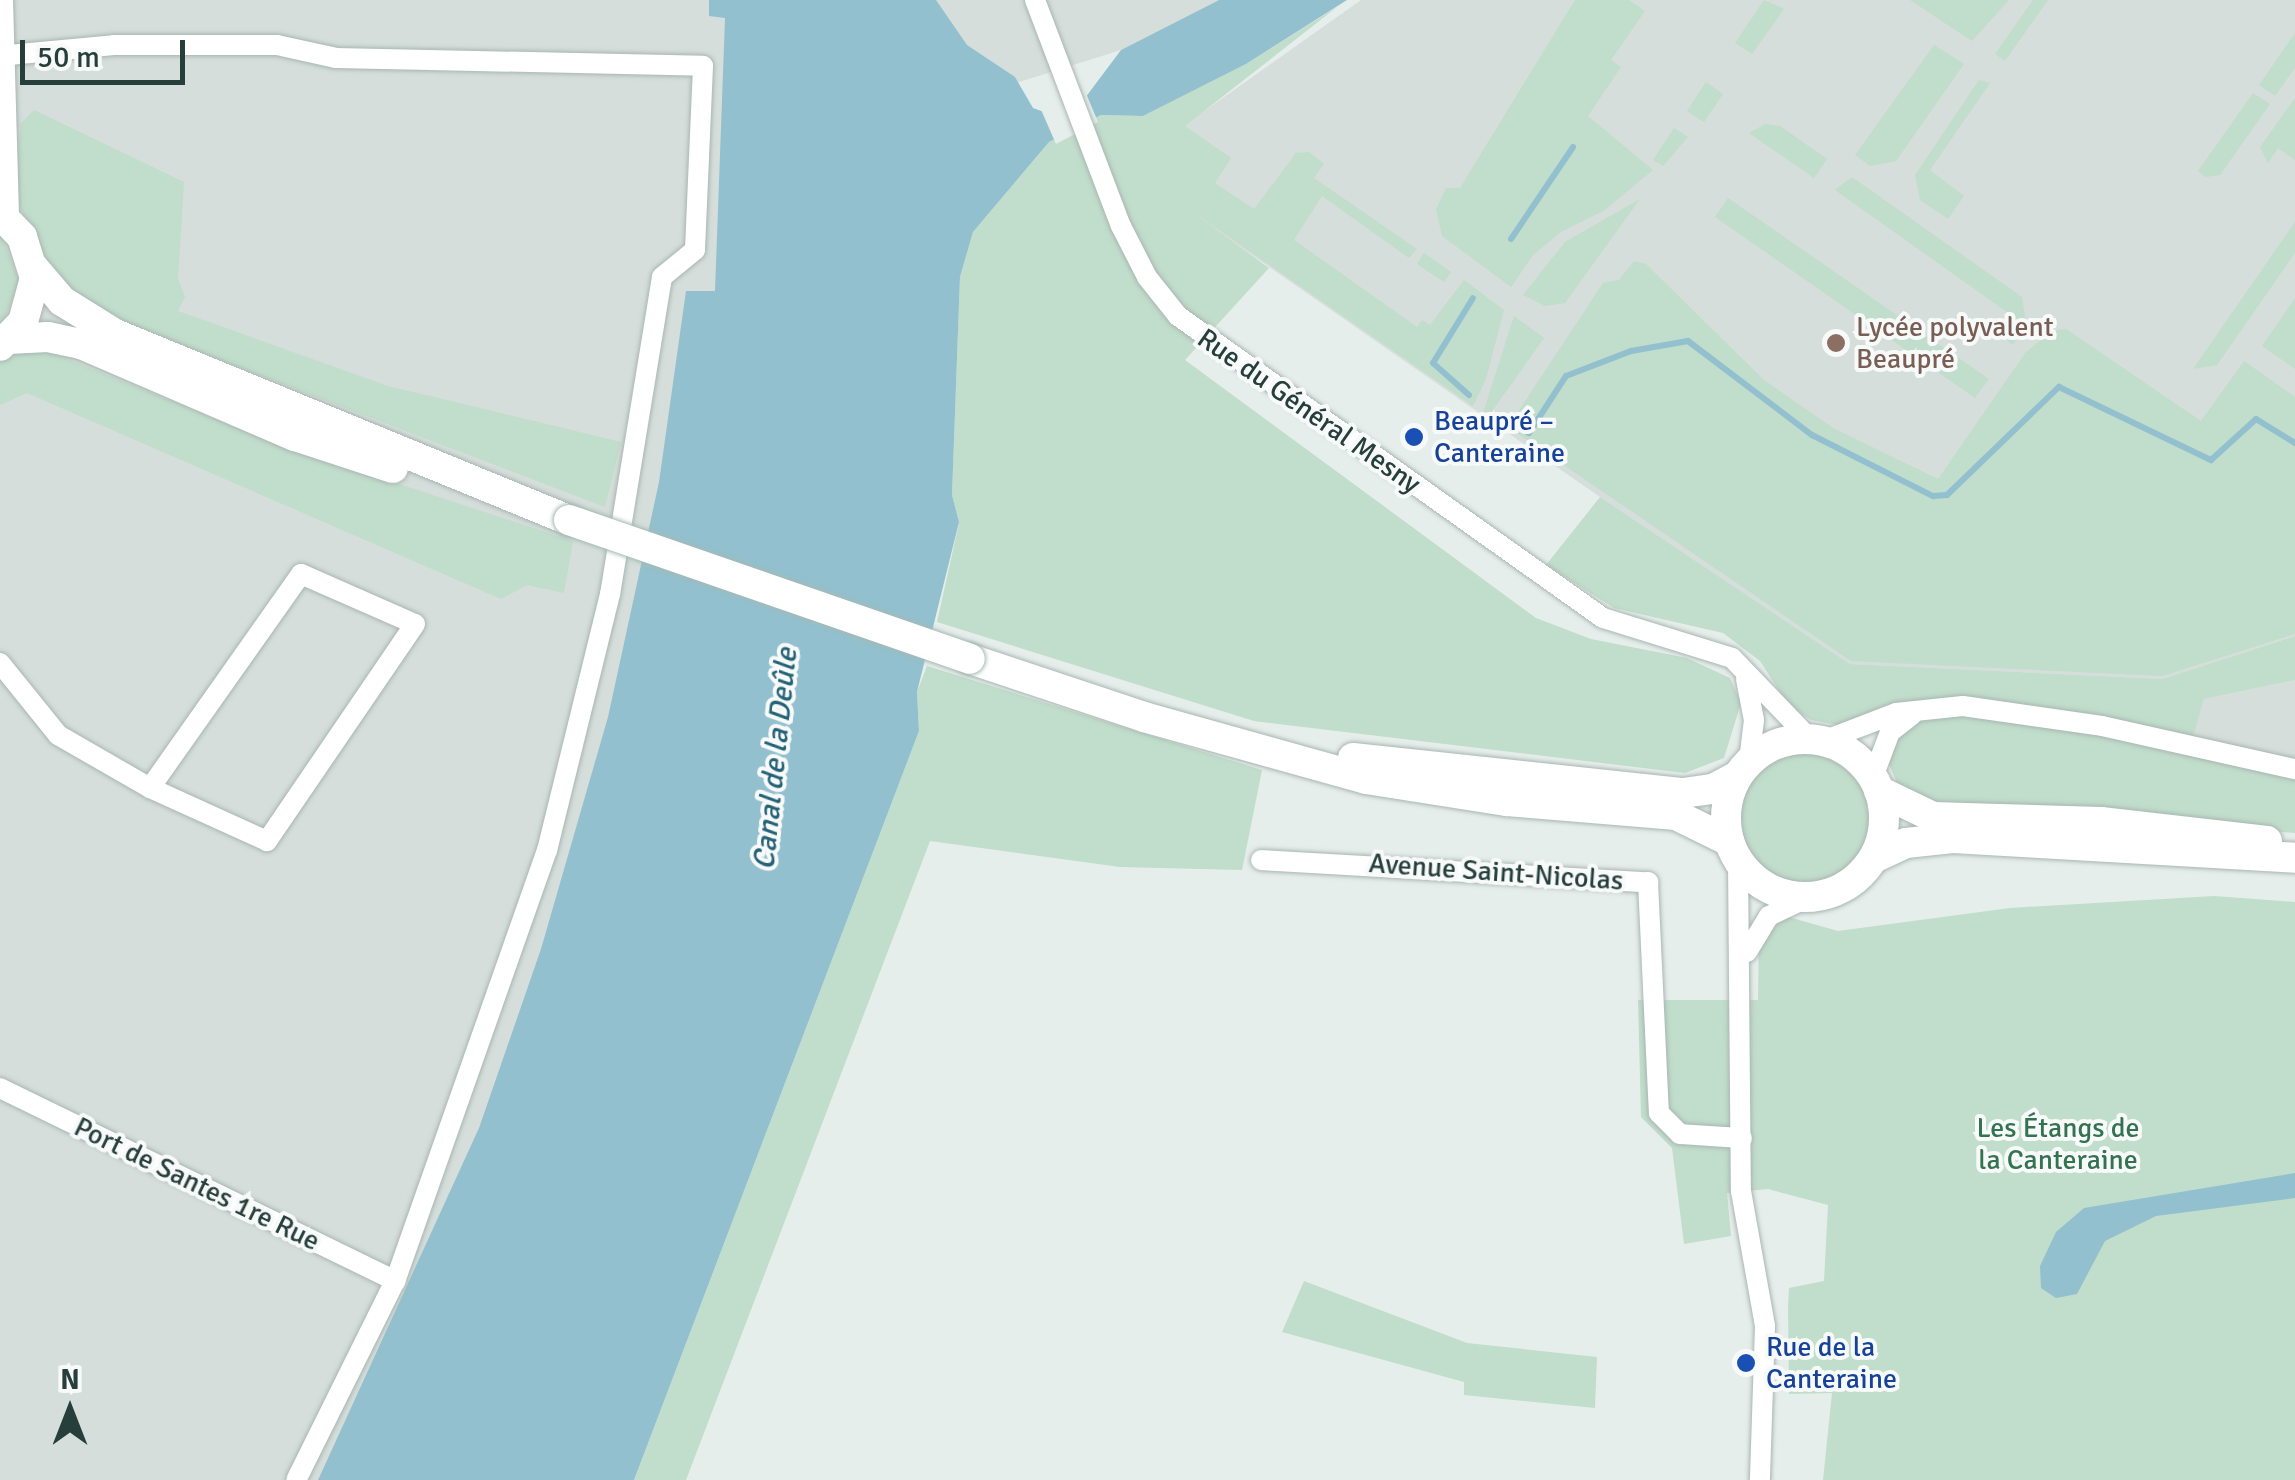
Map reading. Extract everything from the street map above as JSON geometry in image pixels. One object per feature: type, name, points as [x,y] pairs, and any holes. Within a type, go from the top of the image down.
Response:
[{"type":"main road","points":[[4,218],[62,301],[115,334],[568,520]]},
{"type":"main road","points":[[4,342],[32,300],[34,266]]},
{"type":"main road","points":[[4,342],[48,337],[81,344],[350,455],[568,520],[1144,717],[1366,780],[1507,801],[1676,815],[1734,852],[1765,887],[1809,897],[1850,883],[1874,858],[1906,842],[1953,838],[2295,858]]},
{"type":"main road","points":[[1144,717],[1366,760],[1671,792],[1701,792],[1777,744],[1817,740],[1852,754],[1876,784],[1934,818],[2115,823],[2295,845]]},
{"type":"main road","points":[[1734,852],[1726,808],[1743,768]]},
{"type":"main road","points":[[1874,858],[1884,825],[1876,784]]},
{"type":"street","points":[[3,0],[10,80],[4,218]]},
{"type":"street","name":"Rue du Général Mesny","points":[[1035,0],[1055,66],[1146,277],[1202,336],[1602,618],[1631,631],[1708,645],[1743,668],[1817,740]]},
{"type":"street","points":[[9,55],[114,46],[277,46],[336,58],[703,66],[695,250],[662,277],[586,699],[498,1003],[395,1281],[296,1480]]},
{"type":"street","points":[[0,118],[10,80]]},
{"type":"street","points":[[0,663],[58,736],[150,788],[267,841],[415,624],[301,574],[150,788]]},
{"type":"street","points":[[1743,668],[1754,720],[1743,768]]},
{"type":"street","points":[[1876,784],[1890,732],[1927,708]]},
{"type":"street","points":[[1817,740],[1927,708],[2025,712],[2295,769]]},
{"type":"street","points":[[1734,852],[1744,964],[1745,1222],[1764,1313],[1760,1480]]},
{"type":"street","name":"Avenue Saint-Nicolas","points":[[1262,860],[1648,882],[1659,1113],[1680,1134],[1742,1138]]},
{"type":"street","points":[[1744,964],[1756,929],[1809,897]]},
{"type":"street","name":"Port de Santes 1re Rue","points":[[0,1088],[395,1281]]},
{"type":"shaded area","points":[[0,0],[1219,0],[1121,50],[936,108],[647,587],[489,1199],[370,1480],[0,1480]]},
{"type":"shaded area","name":"Lycée polyvalent Beaupré","points":[[1361,0],[2295,0],[2295,636],[2162,679],[1850,664],[1600,497],[1167,196],[1179,129]]},
{"type":"shaded area","points":[[2295,680],[2295,778],[2187,756],[2204,699]]},
{"type":"green space","points":[[1575,0],[1629,0],[1645,11],[1611,60],[1621,67],[1588,116],[1653,170],[1605,210],[1561,232],[1533,255],[1511,287],[1442,236],[1436,209],[1446,188],[1460,188]]},
{"type":"green space","points":[[1764,0],[1784,9],[1752,54],[1735,43]]},
{"type":"green space","points":[[1910,0],[2009,0],[1972,41]]},
{"type":"green space","points":[[2033,0],[2048,0],[2005,61],[1995,54]]},
{"type":"green space","points":[[1337,7],[1185,126],[1231,158],[1215,183],[1254,209],[1296,153],[1309,152],[1324,164],[1314,178],[1417,249],[1409,258],[1322,196],[1294,240],[1417,327],[1422,320],[1430,325],[1464,280],[1504,310],[1486,379],[1473,406],[1184,206],[1269,268],[1185,360],[1536,618],[1591,639],[1687,658],[1730,678],[1741,703],[1724,758],[1685,773],[1254,721],[937,622],[959,523],[952,495],[960,277],[973,232],[1049,142],[1101,115],[1143,116],[1246,64]]},
{"type":"green space","points":[[2295,33],[2295,68],[2275,96],[2259,85]]},
{"type":"green space","points":[[1934,45],[1964,64],[1896,161],[1870,166],[1855,155]]},
{"type":"green space","points":[[1979,80],[1990,83],[1930,170],[1964,196],[1948,219],[1920,200],[1915,175]]},
{"type":"green space","points":[[1706,82],[1723,94],[1704,122],[1687,111]]},
{"type":"green space","points":[[2253,93],[2270,104],[2220,175],[2206,177],[2198,171]]},
{"type":"green space","points":[[2295,98],[2295,160],[2278,148],[2268,163],[2260,147]]},
{"type":"green space","points":[[34,110],[184,182],[178,279],[185,297],[178,311],[388,386],[621,442],[605,507],[131,326],[60,287],[14,195],[21,123]]},
{"type":"green space","points":[[1765,124],[1780,126],[1827,159],[1814,178],[1749,133]]},
{"type":"green space","points":[[1674,128],[1688,137],[1663,166],[1653,160]]},
{"type":"green space","points":[[1852,177],[2022,297],[2026,322],[2013,345],[2008,342],[2014,317],[1835,190]]},
{"type":"green space","points":[[1728,198],[1989,379],[1975,398],[1715,217]]},
{"type":"green space","points":[[1640,199],[1565,303],[1545,306],[1523,295],[1565,242]]},
{"type":"green space","points":[[2295,222],[2295,253],[2217,365],[2193,369]]},
{"type":"green space","points":[[0,233],[20,283],[0,327]]},
{"type":"green space","points":[[1424,253],[1451,272],[1444,282],[1417,264]]},
{"type":"green space","points":[[1634,261],[1646,264],[1764,380],[1833,428],[1938,479],[2026,352],[2052,331],[2066,329],[2201,421],[2244,361],[2295,397],[2295,634],[2162,676],[1851,661],[1508,427],[1603,283],[1619,280]]},
{"type":"green space","points":[[2295,298],[2295,369],[2262,346]]},
{"type":"green space","points":[[1514,316],[1544,338],[1488,417],[1483,413]]},
{"type":"green space","points":[[37,347],[283,446],[573,541],[564,593],[527,585],[501,599],[27,393],[0,405],[0,361]]},
{"type":"green space","points":[[1600,497],[1850,664],[2162,679],[2295,636],[2295,680],[2204,699],[2188,755],[2295,778],[2295,833],[1927,806],[1899,788],[1889,764],[1894,743],[1862,718],[1838,725],[1811,720],[1789,706],[1760,661],[1723,633],[1614,608],[1546,565]]},
{"type":"green space","points":[[927,666],[1262,770],[1242,870],[1120,867],[930,841],[686,1480],[634,1480],[919,731],[917,692]]},
{"type":"green space","points":[[1804,754],[1829,759],[1850,773],[1864,794],[1869,819],[1864,844],[1850,865],[1829,879],[1804,884],[1779,879],[1758,865],[1744,844],[1739,819],[1744,794],[1758,773],[1779,759]]},
{"type":"green space","name":"Les Étangs de la Canteraine","points":[[2214,896],[2295,902],[2295,1480],[1823,1480],[1832,1393],[1789,1394],[1788,1308],[1789,1288],[1824,1281],[1828,1205],[1768,1189],[1727,1193],[1731,1236],[1684,1244],[1672,1148],[1641,1117],[1638,1000],[1758,1000],[1759,938],[1785,916],[1838,931],[2010,908]]},
{"type":"green space","points":[[1304,1281],[1467,1343],[1597,1357],[1595,1408],[1464,1395],[1464,1382],[1282,1332]]},
{"type":"water","name":"Canal de la Deûle","points":[[709,0],[936,0],[967,45],[1015,77],[1033,108],[1047,113],[1085,98],[1121,50],[1219,0],[1347,0],[1246,64],[1143,116],[1101,115],[1049,142],[973,232],[960,277],[952,495],[959,522],[917,692],[919,731],[634,1480],[318,1480],[479,1128],[541,949],[608,717],[659,482],[686,291],[715,291],[725,18],[709,16]]},
{"type":"water","points":[[2295,1173],[2295,1198],[2156,1216],[2105,1241],[2077,1294],[2056,1298],[2041,1288],[2040,1266],[2056,1232],[2084,1208]]},
{"type":"pier","points":[[1085,91],[1098,122],[1056,144],[1039,105],[1066,106]]},
{"type":"waterway","points":[[1511,239],[1573,147]]},
{"type":"waterway","points":[[1469,395],[1433,363],[1473,298]]},
{"type":"waterway","points":[[1520,428],[1529,433],[1566,376],[1631,351],[1688,341],[1812,435],[1933,496],[1947,495],[2059,387],[2211,460],[2256,419],[2295,443]]},
{"type":"place","name":"Lycée polyvalent Beaupré","points":[[1836,343]]},
{"type":"place","name":"Beaupré – Canteraine","points":[[1414,437]]},
{"type":"place","name":"Rue de la Canteraine","points":[[1746,1363]]}]
